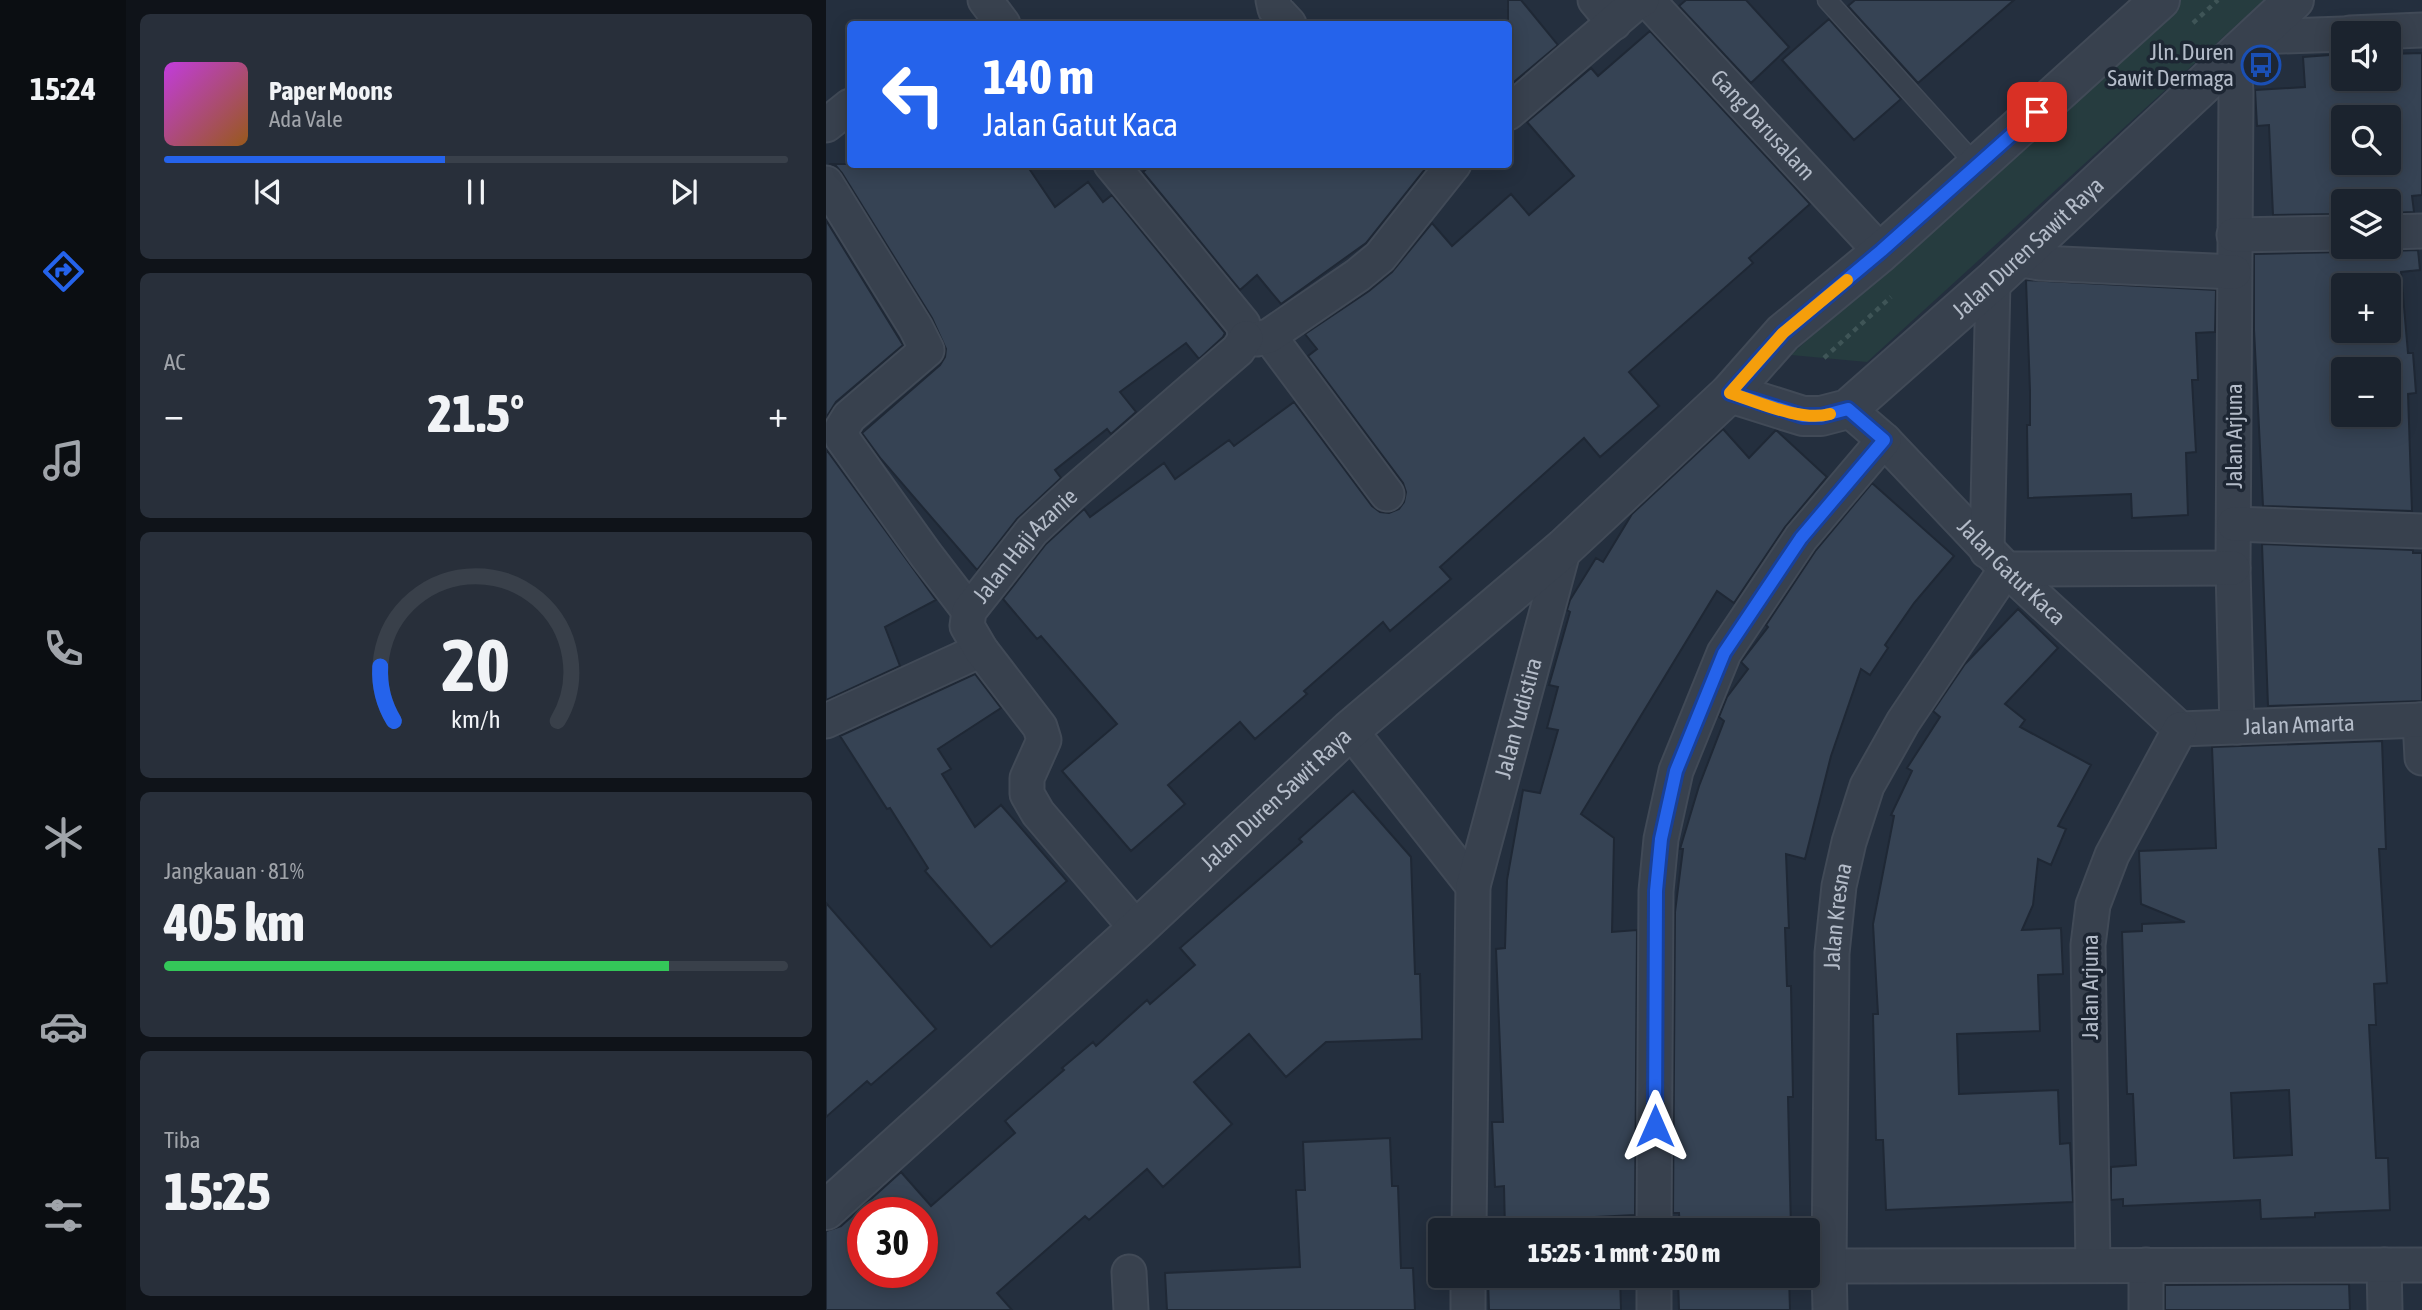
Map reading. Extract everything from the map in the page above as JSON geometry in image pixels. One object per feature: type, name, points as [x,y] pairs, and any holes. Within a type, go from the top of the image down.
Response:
[{"type":"street","points":[[985,0],[1001,21]]},
{"type":"street","points":[[1273,0],[1275,9],[1286,21]]},
{"type":"street","name":"Gang Darusalam","points":[[1512,109],[1604,11],[1643,0],[1650,3],[1881,251]]},
{"type":"street","name":"Jalan Duren Sawit Raya","points":[[827,1206],[1137,929],[1350,730],[1564,548],[1730,393],[1783,333],[1881,251],[2160,0]]},
{"type":"street","name":"Jalan Duren Sawit Raya","points":[[1730,393],[1803,416],[1821,416],[1848,409],[2005,270],[2294,0]]},
{"type":"street","points":[[2401,31],[2422,30]]},
{"type":"street","points":[[2244,46],[2331,35]]},
{"type":"street","name":"Jalan Arjuna","points":[[2238,727],[2233,568],[2234,235],[2236,92],[2244,46]]},
{"type":"street","points":[[826,125],[847,108]]},
{"type":"street","points":[[1257,337],[1358,275],[1380,257],[1451,168]]},
{"type":"street","points":[[1125,170],[1243,324],[1257,337],[1387,494]]},
{"type":"street","points":[[826,183],[921,335],[927,350],[849,417],[841,430],[842,438],[969,611]]},
{"type":"street","points":[[2401,232],[2422,231]]},
{"type":"street","points":[[2234,235],[2331,233]]},
{"type":"street","points":[[2233,568],[1997,560],[2005,270],[2040,263],[2234,272]]},
{"type":"street","name":"Jalan Haji Azanie","points":[[1137,929],[1038,813],[1027,793],[1027,778],[1044,740],[1040,727],[981,649],[967,626],[969,611],[1031,531],[1238,350],[1257,337]]},
{"type":"street","name":"Jalan Gatut Kaca","points":[[1848,409],[1884,440],[1997,560],[2179,729]]},
{"type":"street","points":[[1654,1218],[1656,891],[1661,839],[1676,771],[1724,653],[1801,538],[1884,440]]},
{"type":"street","points":[[2234,524],[2422,531]]},
{"type":"street","name":"Jalan Yudistira","points":[[1469,1218],[1473,886],[1564,548]]},
{"type":"street","name":"Jalan Kresna","points":[[1830,1310],[1832,953],[1839,886],[1849,842],[1867,786],[1997,560]]},
{"type":"street","points":[[826,721],[981,649]]},
{"type":"street","name":"Jalan Amarta","points":[[2179,729],[2421,720],[2422,758]]},
{"type":"street","name":"Jalan Arjuna","points":[[2093,1265],[2088,945],[2093,905],[2112,855],[2179,729]]},
{"type":"street","points":[[1350,730],[1473,886]]},
{"type":"street","points":[[2146,1265],[2146,1310]]},
{"type":"street","points":[[2384,1265],[2385,1310]]},
{"type":"street","points":[[1829,1266],[2422,1265]]},
{"type":"street","points":[[1129,1272],[1131,1310]]},
{"type":"street","points":[[1468,1288],[1468,1310]]},
{"type":"street","points":[[1654,1288],[1654,1310]]},
{"type":"lane","points":[[1827,0],[1977,166]]},
{"type":"green space","points":[[2176,0],[2264,0],[1867,362],[1791,355]]},
{"type":"building","points":[[1508,0],[1521,0],[1558,45],[1512,84],[1512,21],[1508,21]]},
{"type":"building","points":[[1686,0],[1746,0],[1789,47],[1751,83],[1679,6]]},
{"type":"building","points":[[1855,0],[2014,0],[1918,83],[1848,6]]},
{"type":"building","points":[[1829,19],[1901,99],[1854,140],[1782,60]]},
{"type":"building","points":[[1650,31],[1810,204],[1749,258],[1753,263],[1629,372],[1659,406],[1600,457],[1584,438],[1440,567],[1451,579],[1390,631],[1383,622],[1304,691],[1307,694],[1255,739],[1240,722],[1168,785],[1185,804],[1131,851],[1062,771],[1117,724],[1041,636],[1037,639],[1003,599],[1046,544],[1084,509],[1090,517],[1164,463],[1175,479],[1229,440],[1234,446],[1294,402],[1372,506],[1380,512],[1389,513],[1399,509],[1406,492],[1403,483],[1308,356],[1317,349],[1305,334],[1369,291],[1392,272],[1432,223],[1452,246],[1511,194],[1529,215],[1574,176],[1527,122],[1591,68],[1598,76]]},
{"type":"building","points":[[2422,53],[2422,195],[2412,196],[2414,212],[2401,213],[2401,189],[2331,189],[2331,214],[2273,215],[2269,125],[2257,126],[2255,90],[2305,87],[2303,57],[2331,55],[2331,91],[2401,91],[2401,54]]},
{"type":"building","points":[[829,164],[847,164],[847,168],[1029,168],[1055,207],[1088,182],[1103,202],[1112,195],[1225,333],[1199,359],[1186,343],[1120,392],[1136,412],[1111,434],[1107,429],[1055,470],[1061,478],[1017,519],[977,570],[881,459],[862,433],[940,365],[946,349],[932,318],[836,166]]},
{"type":"building","points":[[1148,168],[1426,168],[1366,243],[1281,304],[1257,275],[1240,290],[1143,172]]},
{"type":"building","points":[[826,220],[903,345],[836,402],[826,418]]},
{"type":"building","points":[[2418,250],[2420,270],[2401,272],[2408,353],[2413,353],[2416,393],[2408,394],[2412,511],[2263,506],[2254,330],[2254,254],[2331,252],[2331,259],[2401,259],[2401,251]]},
{"type":"building","points":[[2026,280],[2216,290],[2215,332],[2196,333],[2198,380],[2192,380],[2196,452],[2186,453],[2188,515],[2132,518],[2131,494],[2028,498],[2027,425],[2030,425],[2030,391]]},
{"type":"building","points":[[1723,429],[1749,458],[1776,430],[1827,477],[1785,527],[1734,603],[1717,591],[1581,814],[1614,838],[1612,932],[1637,930],[1635,1215],[1596,1218],[1505,1218],[1504,1186],[1495,1187],[1492,1122],[1503,1122],[1496,949],[1505,948],[1507,880],[1523,790],[1540,793],[1558,730],[1547,728],[1558,687],[1549,685],[1570,612],[1567,610],[1570,600],[1596,558],[1603,562],[1632,514]]},
{"type":"building","points":[[826,449],[936,600],[885,627],[900,666],[826,700]]},
{"type":"building","points":[[1872,483],[1954,556],[1914,603],[1885,645],[1888,648],[1870,675],[1861,669],[1831,756],[1805,859],[1786,854],[1789,928],[1785,928],[1787,986],[1791,986],[1793,1097],[1788,1097],[1791,1218],[1679,1218],[1679,1213],[1673,1213],[1675,912],[1683,849],[1680,849],[1699,786],[1724,721],[1719,717],[1727,697],[1748,669],[1741,662],[1768,627],[1766,625],[1816,550]]},
{"type":"building","points":[[2262,544],[2413,550],[2413,553],[2422,553],[2422,701],[2268,706]]},
{"type":"building","points":[[2018,609],[2058,648],[2005,704],[2025,720],[2020,727],[2091,765],[2058,826],[2066,829],[2051,865],[2038,859],[2033,905],[2022,930],[2061,928],[2063,974],[2038,975],[2040,1031],[1957,1034],[1959,1094],[2058,1090],[2060,1144],[2070,1143],[2073,1202],[1886,1210],[1883,1140],[1876,1140],[1873,1014],[1878,1014],[1873,924],[1894,816],[1891,815],[1912,771],[1907,768],[1940,717],[1933,711],[1965,664]]},
{"type":"building","points":[[975,674],[1001,708],[938,749],[951,769],[942,774],[975,827],[1001,805],[1067,881],[991,947],[925,871],[928,868],[840,736]]},
{"type":"building","points":[[2382,741],[2386,849],[2379,849],[2387,983],[2374,984],[2376,1025],[2369,1025],[2376,1158],[2388,1158],[2390,1210],[2315,1213],[2315,1217],[2261,1219],[2260,1200],[2123,1206],[2123,1199],[2111,1200],[2111,1167],[2136,1165],[2133,1094],[2127,1094],[2122,932],[2142,931],[2142,924],[2185,922],[2141,904],[2139,851],[2216,848],[2212,747]],"holes":[[[2289,1090],[2292,1155],[2234,1158],[2231,1093]]]},
{"type":"building","points":[[1353,791],[1411,857],[1415,974],[1420,974],[1422,1039],[1326,1042],[1286,1077],[1249,1034],[1194,1082],[1232,1124],[1163,1187],[1147,1169],[1089,1220],[1085,1216],[997,1293],[1012,1310],[826,1310],[826,1231],[841,1226],[847,1221],[847,1288],[938,1288],[938,1200],[1015,1133],[1005,1121],[1064,1070],[1062,1068],[1093,1042],[1096,1046],[1147,1000],[1150,1004],[1195,965],[1180,948],[1302,842],[1299,839]]},
{"type":"building","points":[[826,903],[936,1029],[871,1085],[867,1081],[826,1117]]},
{"type":"building","points":[[1390,1138],[1392,1186],[1398,1186],[1401,1268],[1413,1268],[1415,1310],[1167,1310],[1165,1273],[1300,1267],[1296,1190],[1305,1190],[1303,1142]]},
{"type":"building","points":[[901,1172],[923,1197],[873,1197]]},
{"type":"building","points":[[2349,1284],[2350,1310],[2165,1310],[2165,1285]]},
{"type":"building","points":[[1488,1288],[1620,1288],[1621,1310],[1489,1310]]},
{"type":"building","points":[[1678,1288],[1789,1288],[1790,1310],[1679,1310]]},
{"type":"slow traffic","points":[[1830,414],[1803,416],[1730,393],[1783,333],[1847,280]]},
{"type":"place","name":"Jln. Duren Sawit Dermaga","points":[[2261,65]]},
{"type":"route","points":[[1655,1126],[1656,891],[1661,839],[1676,771],[1724,653],[1801,538],[1884,440],[1848,409],[1821,416],[1803,416],[1730,393],[1783,333],[1881,251],[2037,112]]}]
